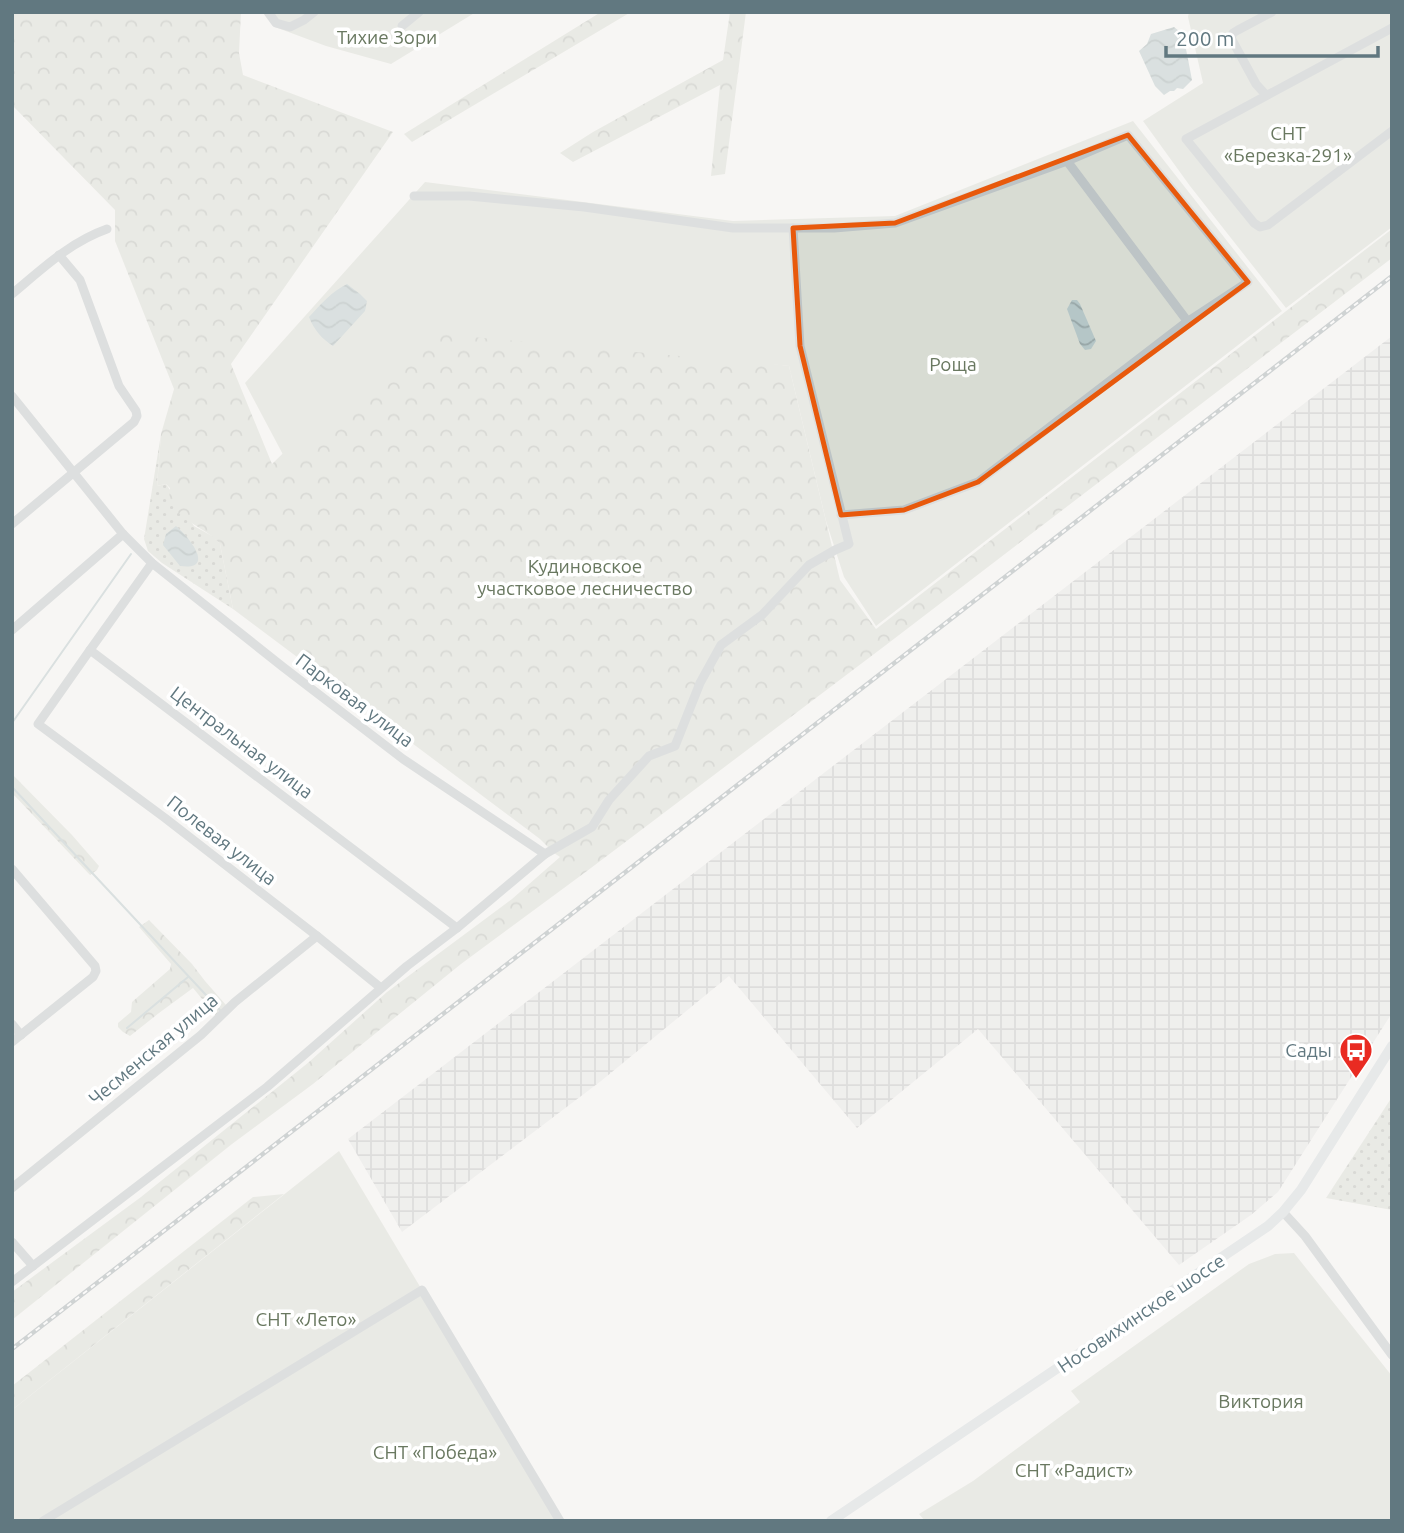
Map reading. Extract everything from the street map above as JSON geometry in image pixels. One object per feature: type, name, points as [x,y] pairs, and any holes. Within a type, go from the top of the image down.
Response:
[{"type":"main road","name":"Носовихинское шоссе","points":[[831,1521],[1249,1240],[1283,1212],[1313,1171],[1392,1046]]},
{"type":"street","points":[[268,12],[276,23],[290,27],[314,12]]},
{"type":"street","points":[[402,26],[419,12]]},
{"type":"street","points":[[1266,95],[1256,84],[1231,38],[1233,33],[1272,12]]},
{"type":"street","points":[[1392,28],[1186,139],[1260,227],[1268,225],[1392,131]]},
{"type":"street","points":[[414,196],[469,196],[584,207],[733,228],[834,228],[895,223],[1067,162],[1128,135],[1248,282],[1188,322],[978,482],[904,510],[841,515]]},
{"type":"street","points":[[1067,162],[1188,322]]},
{"type":"street","points":[[12,1282],[267,1087],[407,966],[545,854],[592,827],[609,800],[649,756],[675,746],[700,683],[721,645],[762,615],[809,565],[849,544],[800,346],[793,228]]},
{"type":"street","points":[[12,293],[59,255],[83,239],[107,229]]},
{"type":"street","points":[[12,524],[134,422],[137,416],[119,386],[80,280],[59,255]]},
{"type":"street","name":"Парковая улица","points":[[13,400],[123,534],[152,563],[403,758],[545,854]]},
{"type":"street","points":[[12,630],[123,534]]},
{"type":"street","points":[[90,650],[152,563]]},
{"type":"street","name":"Полевая улица","points":[[90,650],[38,724],[165,818],[381,988]]},
{"type":"street","name":"Центральная улица","points":[[90,650],[457,928]]},
{"type":"street","points":[[12,869],[95,966],[96,971],[93,977],[12,1042]]},
{"type":"street","name":"Чесменская улица","points":[[12,1188],[201,1035],[235,1002],[317,936]]},
{"type":"street","points":[[12,1024],[21,1035]]},
{"type":"street","points":[[1283,1212],[1305,1236],[1392,1355]]},
{"type":"street","points":[[12,1242],[33,1266]]},
{"type":"street","points":[[43,1521],[422,1290],[560,1521]]},
{"type":"highlighted area","points":[[1128,135],[1248,282],[978,482],[904,510],[841,515],[800,346],[793,228],[895,223]]},
{"type":"shaded area","points":[[1392,336],[1392,1013],[1278,1192],[1251,1215],[1179,1265],[978,1029],[857,1128],[729,976],[601,1081],[402,1232],[348,1139]]},
{"type":"green space","name":"Кудиновское участковое лесничество","points":[[12,12],[241,12],[239,53],[243,75],[393,132],[231,364],[272,464],[420,319],[789,366],[840,580],[876,629],[1392,229],[1392,258],[886,645],[461,964],[12,1320],[12,1292],[141,1197],[309,1062],[387,992],[512,899],[560,857],[540,839],[233,609],[220,544],[179,514],[173,506],[170,488],[166,484],[157,486],[161,434],[174,389],[115,241],[115,210],[12,105]]},
{"type":"green space","name":"Тихие Зори","points":[[264,12],[476,12],[391,64],[326,46],[275,27]]},
{"type":"green space","points":[[601,12],[631,12],[412,142],[404,134]]},
{"type":"green space","points":[[730,12],[746,12],[725,174],[711,176],[720,85],[573,162],[560,153],[723,60]]},
{"type":"green space","name":"СНТ «Березка-291»","points":[[1189,12],[1392,12],[1392,227],[1286,308],[1190,186],[1143,121],[1203,83]]},
{"type":"green space","name":"Роща","points":[[1133,121],[1282,311],[876,626],[844,577],[826,521],[789,366],[429,333],[288,464],[245,383],[425,182],[733,221],[895,216]]},
{"type":"green space","points":[[161,434],[157,486],[166,484],[194,526],[214,537],[220,544],[233,609],[148,551],[144,539]]},
{"type":"green space","points":[[12,774],[72,835],[99,866],[97,870],[90,875],[12,793]]},
{"type":"green space","points":[[149,920],[192,964],[226,1005],[217,1017],[193,988],[130,1036],[118,1027],[118,1023],[131,1012],[132,1002],[170,969],[171,964],[139,927]]},
{"type":"green space","points":[[1392,1097],[1392,1210],[1326,1198]]},
{"type":"green space","name":"СНТ «Лето»","points":[[339,1151],[560,1521],[12,1521],[12,1410]]},
{"type":"green space","points":[[284,1194],[12,1410],[12,1386],[253,1197]]},
{"type":"green space","name":"Виктория","points":[[1294,1253],[1392,1376],[1392,1521],[925,1521],[919,1514],[973,1481],[1080,1402],[1071,1391],[1249,1264],[1275,1254]]},
{"type":"water","points":[[1174,27],[1179,31],[1183,48],[1186,49],[1192,80],[1183,89],[1177,88],[1164,95],[1155,86],[1139,51],[1147,44],[1151,34]]},
{"type":"water","points":[[347,284],[367,301],[365,311],[333,346],[319,334],[309,317],[331,295]]},
{"type":"water","points":[[1072,300],[1077,300],[1080,304],[1096,341],[1091,349],[1085,350],[1080,344],[1067,309]]},
{"type":"water","points":[[176,526],[196,552],[197,563],[191,566],[180,566],[163,545],[166,534]]},
{"type":"waterway","points":[[12,723],[131,554]]},
{"type":"waterway","points":[[12,787],[220,1010]]},
{"type":"waterway","points":[[127,1028],[188,977]]},
{"type":"railway","points":[[12,1349],[1392,276]]},
{"type":"place","name":"Сады","points":[[1356,1080]]},
{"type":"park label","name":"СНТ «Победа»","points":[[435,1452]]},
{"type":"park label","name":"СНТ «Радист»","points":[[1074,1470]]}]
